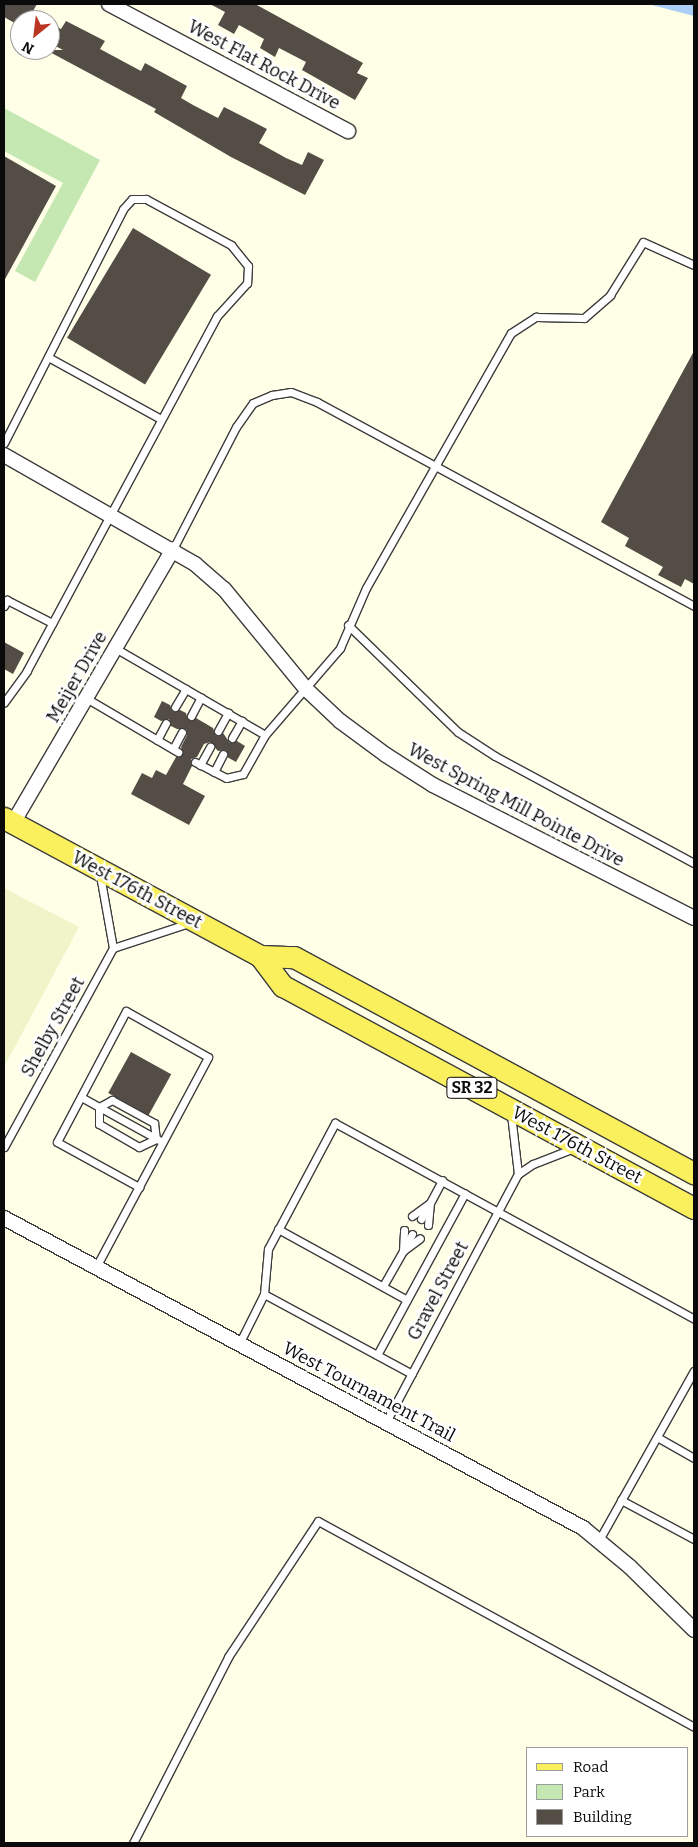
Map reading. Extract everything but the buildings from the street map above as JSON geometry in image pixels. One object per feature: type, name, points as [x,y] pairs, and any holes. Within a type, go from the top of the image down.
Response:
[{"type":"main road","name":"West 176th Street","points":[[8,821],[260,956],[283,986],[694,1208]]},
{"type":"main road","name":"West 176th Street","points":[[260,956],[294,957],[694,1173]]},
{"type":"street","name":"West Flat Rock Drive","points":[[109,4],[348,131]]},
{"type":"street","name":"West Spring Mill Pointe Drive","points":[[4,455],[173,549],[224,589],[306,689],[340,721],[433,785],[694,918]]},
{"type":"street","name":"Meijer Drive","points":[[8,821],[86,698],[173,549]]},
{"type":"street","name":"West Tournament Trail","points":[[4,1218],[584,1528],[694,1630]]},
{"type":"lane","points":[[4,442],[123,209],[132,199],[146,199],[232,245],[248,266],[247,283],[217,316],[109,514],[52,624],[15,690],[4,703]]},
{"type":"lane","points":[[210,747],[197,763],[226,778],[243,774],[265,734],[340,648],[348,625],[435,466],[511,334],[536,317],[584,318],[610,295],[643,242],[694,265]]},
{"type":"lane","points":[[48,357],[161,419]]},
{"type":"lane","points":[[173,549],[236,427],[254,404],[272,395],[291,392],[317,402],[694,606]]},
{"type":"lane","points":[[4,606],[7,600],[52,624]]},
{"type":"lane","points":[[348,625],[458,732],[502,760],[694,863]]},
{"type":"lane","points":[[114,648],[265,734]]},
{"type":"lane","points":[[175,708],[186,689]]},
{"type":"lane","points":[[191,716],[201,697]]},
{"type":"lane","points":[[86,698],[175,751],[182,732]]},
{"type":"lane","points":[[218,731],[228,713]]},
{"type":"lane","points":[[232,738],[242,721]]},
{"type":"lane","points":[[156,740],[166,723]]},
{"type":"lane","points":[[214,772],[223,754]]},
{"type":"lane","points":[[99,869],[113,948],[195,921]]},
{"type":"lane","name":"Shelby Street","points":[[4,1147],[113,948]]},
{"type":"lane","points":[[96,1267],[139,1187],[159,1141],[208,1057],[126,1011],[57,1142],[139,1187]]},
{"type":"lane","points":[[81,1096],[159,1141]]},
{"type":"lane","points":[[100,1107],[112,1100],[146,1118],[154,1123],[159,1141]]},
{"type":"lane","points":[[100,1107],[99,1124],[107,1129],[140,1147],[159,1141]]},
{"type":"lane","name":"Gravel Street","points":[[386,1422],[518,1174],[518,1152],[510,1109]]},
{"type":"lane","points":[[239,1344],[264,1294],[268,1249],[335,1123],[694,1319]]},
{"type":"lane","points":[[518,1174],[533,1164],[579,1146]]},
{"type":"lane","points":[[421,1219],[442,1180]]},
{"type":"lane","points":[[377,1355],[465,1193]]},
{"type":"lane","points":[[412,1216],[430,1203]]},
{"type":"lane","points":[[428,1224],[430,1203]]},
{"type":"lane","points":[[278,1229],[407,1300]]},
{"type":"lane","points":[[403,1251],[404,1230]]},
{"type":"lane","points":[[383,1286],[412,1234]]},
{"type":"lane","points":[[403,1251],[420,1238]]},
{"type":"lane","points":[[264,1294],[412,1374]]},
{"type":"lane","points":[[599,1540],[694,1371]]},
{"type":"lane","points":[[657,1437],[694,1458]]},
{"type":"lane","points":[[621,1500],[694,1539]]},
{"type":"lane","points":[[133,1843],[228,1657],[318,1520],[694,1727]]},
{"type":"green space","points":[[4,108],[100,160],[35,282],[15,271],[63,183],[4,151]]},
{"type":"green space","points":[[4,888],[79,927],[4,1067]]},
{"type":"water","points":[[648,4],[694,4],[694,16]]}]
